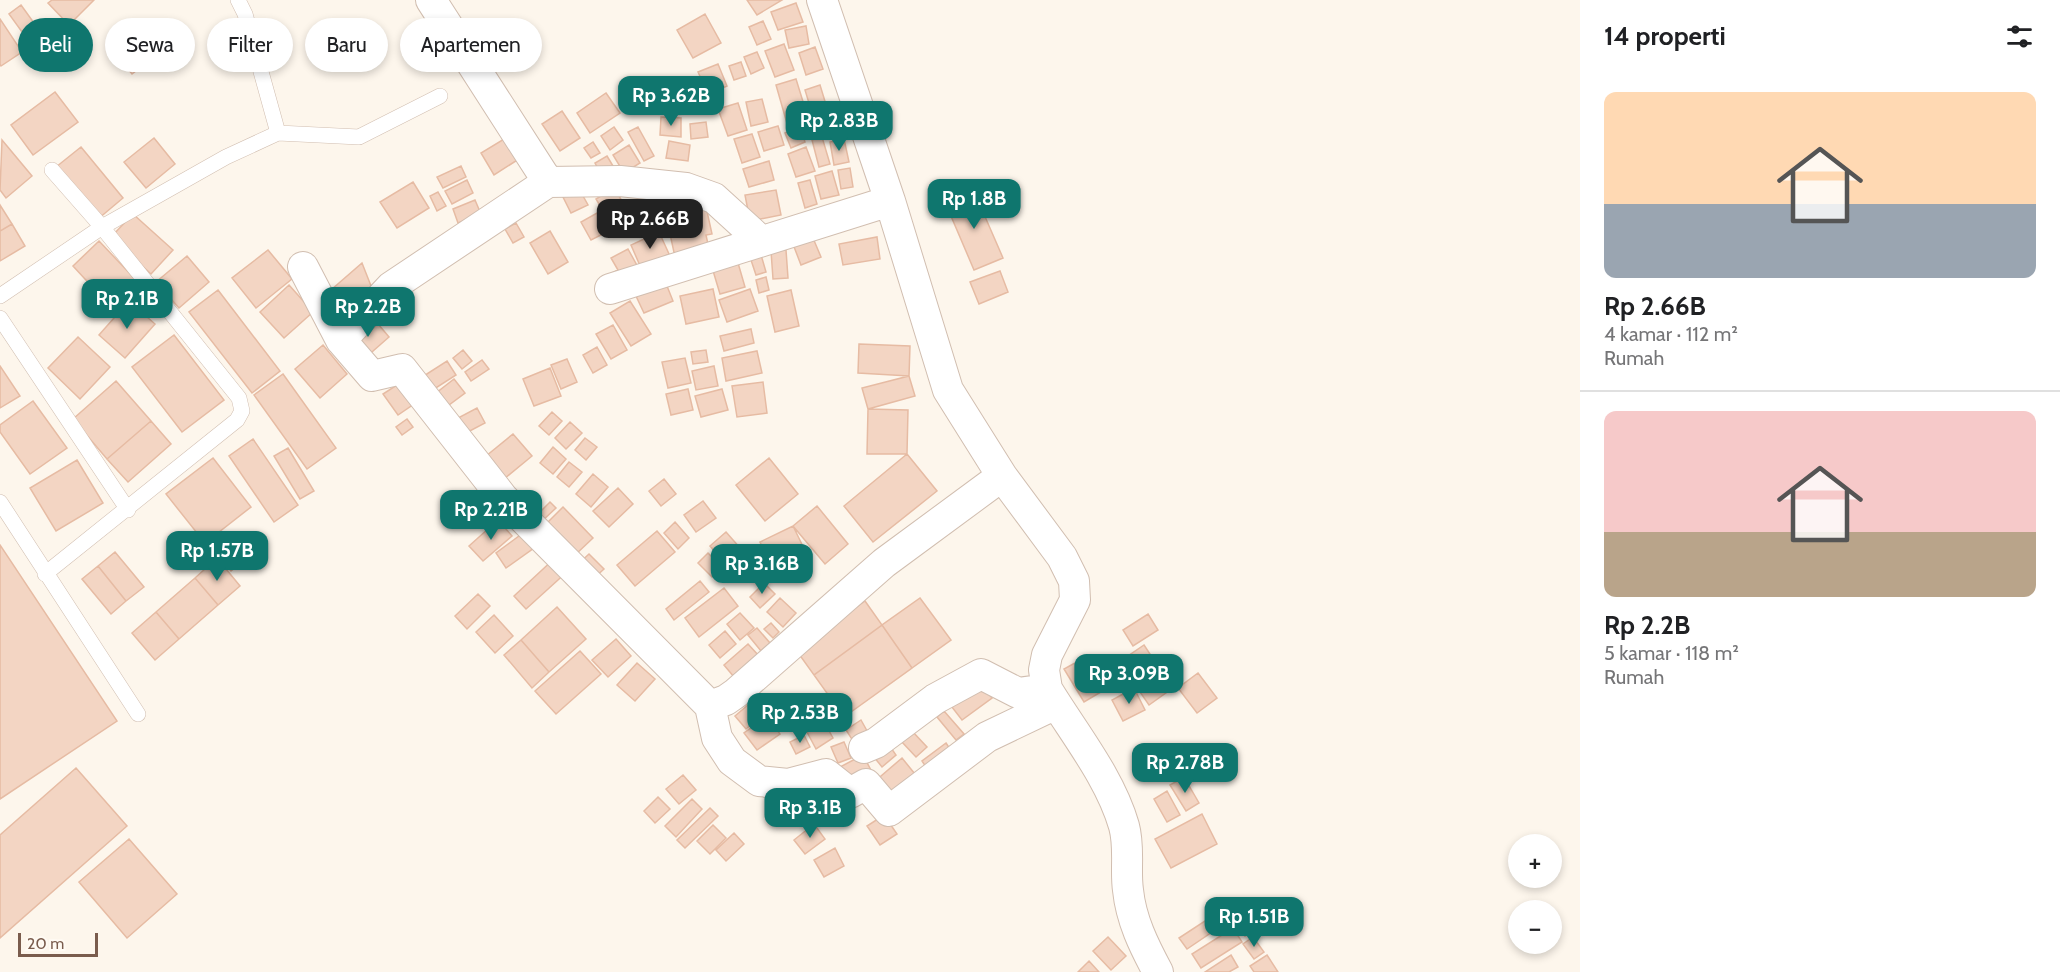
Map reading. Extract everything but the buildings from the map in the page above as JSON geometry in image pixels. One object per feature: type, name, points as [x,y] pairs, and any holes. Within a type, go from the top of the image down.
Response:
[{"type":"street","points":[[431,0],[548,182]]},
{"type":"street","points":[[822,0],[890,201],[948,390],[1002,476],[1062,557],[1074,581],[1075,600],[1047,655],[1044,670],[1052,696],[1116,805],[1124,827],[1128,853],[1127,889],[1134,921],[1158,972]]},
{"type":"street","points":[[341,340],[391,287],[548,182],[620,181],[686,188],[714,198],[760,240]]},
{"type":"street","points":[[610,289],[890,201]]},
{"type":"street","points":[[303,267],[341,340],[372,376],[402,369],[503,498],[710,706],[717,738],[732,761],[759,781],[788,784],[826,774],[850,793],[866,784],[889,811],[987,737],[1052,696]]},
{"type":"street","points":[[710,706],[736,693],[884,563],[1002,476]]},
{"type":"street","points":[[864,748],[876,743],[935,699],[981,674],[1018,693],[1052,696]]},
{"type":"lane","points":[[238,0],[245,14],[278,133]]},
{"type":"lane","points":[[0,296],[102,227],[226,157],[278,133],[359,137],[440,96]]},
{"type":"lane","points":[[45,574],[128,510],[237,420],[242,411],[239,398],[102,227],[52,170]]},
{"type":"lane","points":[[0,318],[128,510]]},
{"type":"lane","points":[[0,501],[45,574],[138,714]]}]
